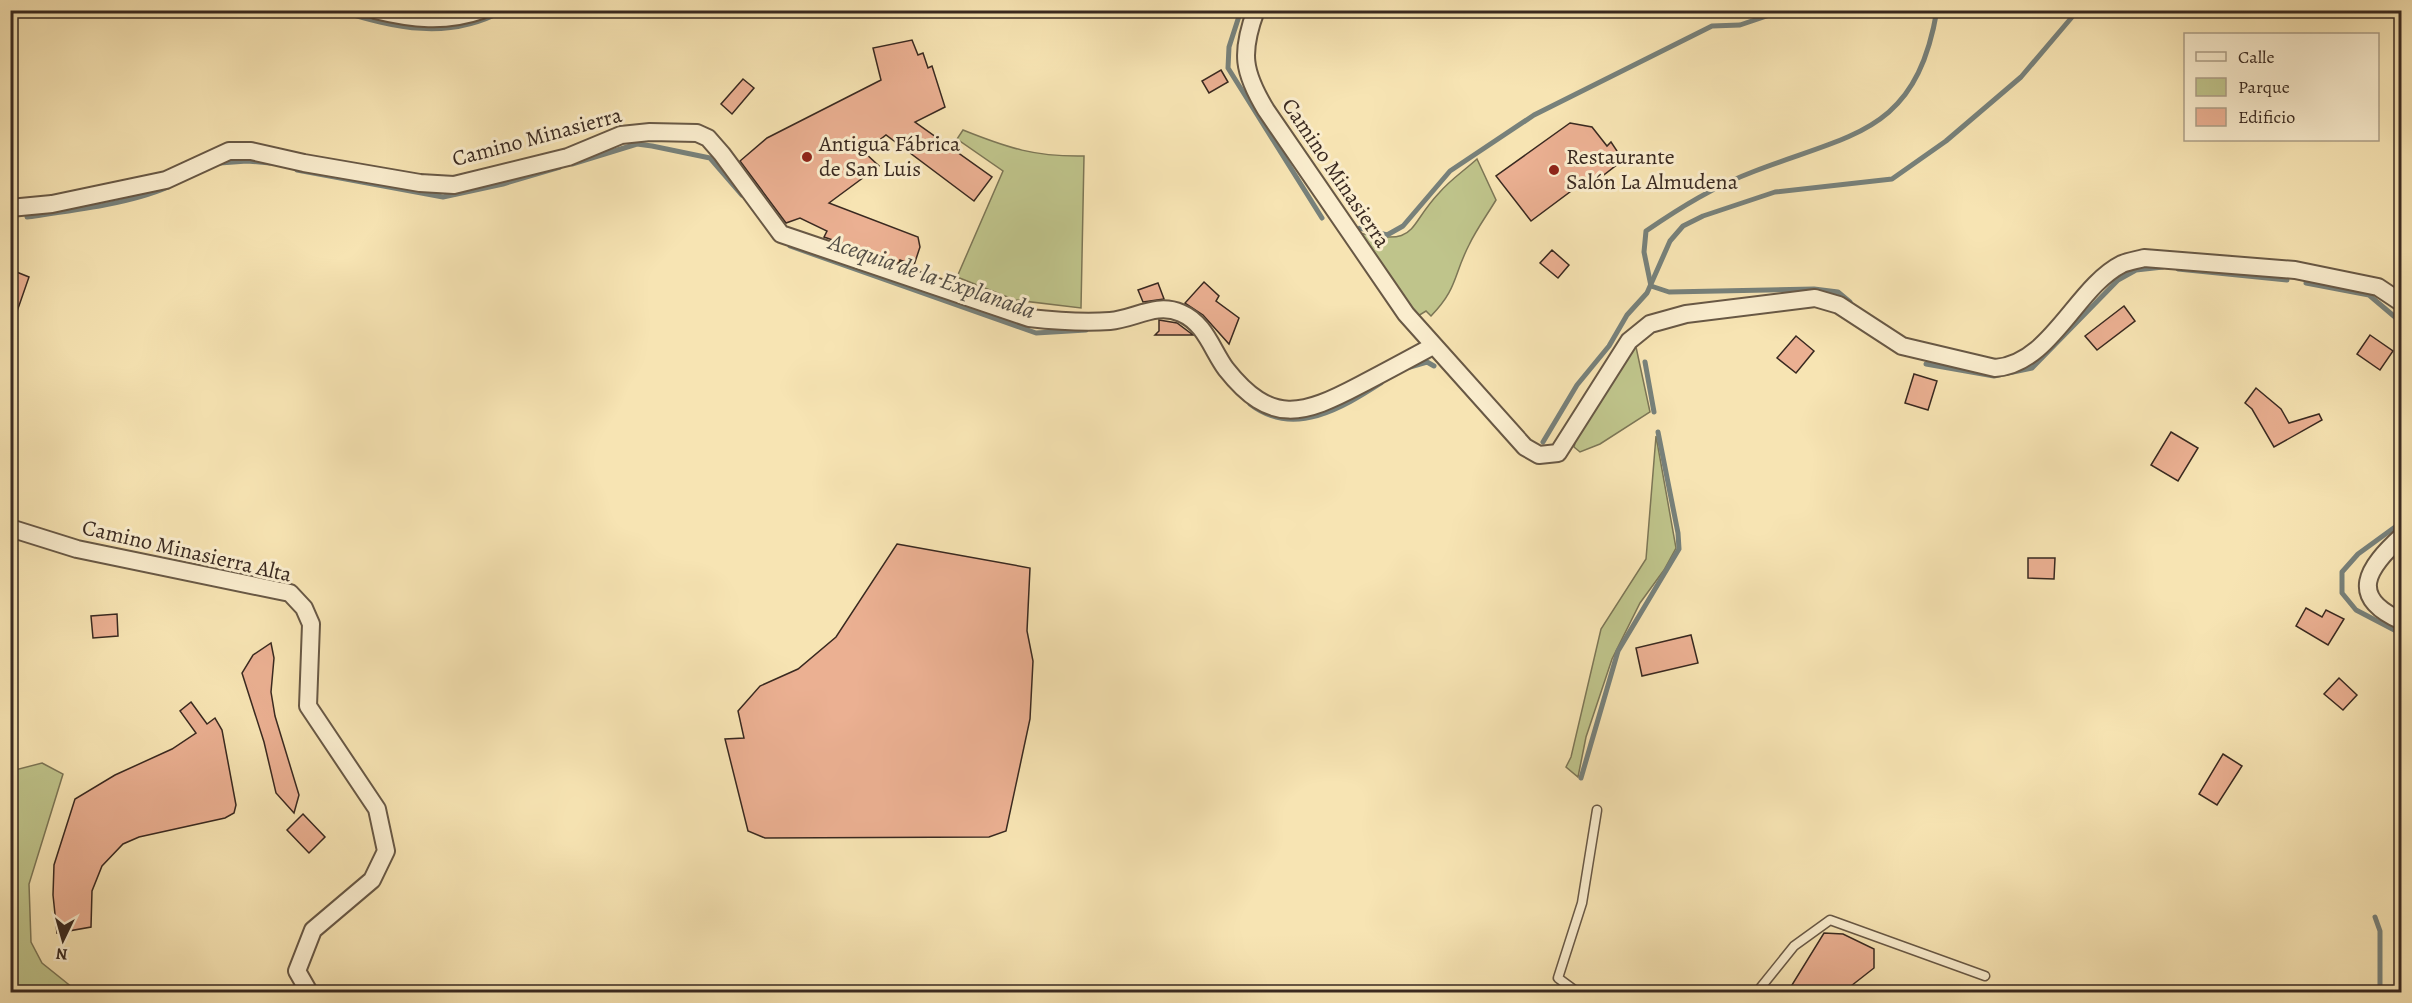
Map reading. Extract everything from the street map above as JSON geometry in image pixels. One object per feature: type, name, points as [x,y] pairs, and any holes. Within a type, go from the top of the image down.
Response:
[{"type":"street","points":[[375,10],[415,19],[438,20],[461,18],[482,10]]},
{"type":"street","name":"Camino Minasierra","points":[[1256,10],[1246,56],[1250,84],[1406,314],[1525,447],[1539,455],[1558,453],[1629,341],[1650,324],[1686,314],[1815,298],[1839,305],[1902,346],[1995,368],[2009,367],[2021,361],[2065,321],[2112,270],[2123,263],[2144,258],[2295,270],[2378,287],[2402,303]]},
{"type":"street","name":"Camino Minasierra","points":[[10,208],[52,204],[166,180],[229,151],[251,151],[304,163],[420,183],[454,185],[568,157],[621,135],[650,132],[697,133],[708,138],[722,154],[781,234],[1029,318],[1066,322],[1113,321],[1159,309],[1183,314],[1199,326],[1219,359],[1239,385],[1255,399],[1281,410],[1324,404],[1433,346]]},
{"type":"street","name":"Camino Minasierra Alta","points":[[10,528],[77,549],[290,593],[304,608],[311,624],[308,706],[377,809],[386,851],[372,880],[314,930],[297,971],[309,993]]},
{"type":"street","points":[[2402,536],[2380,555],[2367,579],[2368,598],[2375,606],[2402,621]]},
{"type":"lane","points":[[1577,993],[1558,978],[1582,903],[1597,810]]},
{"type":"lane","points":[[1757,993],[1794,946],[1830,920],[1984,976]]},
{"type":"green space","points":[[963,130],[1022,150],[1051,155],[1084,156],[1081,308],[1015,300],[957,277],[1003,171],[957,139]]},
{"type":"green space","points":[[1477,159],[1496,200],[1472,239],[1454,282],[1440,306],[1431,316],[1426,311],[1418,316],[1359,233],[1392,237],[1409,231],[1443,188]]},
{"type":"green space","points":[[1636,347],[1650,412],[1600,444],[1580,452],[1574,447],[1577,434],[1619,366]]},
{"type":"green space","points":[[1656,436],[1676,548],[1664,570],[1640,603],[1612,659],[1586,737],[1578,777],[1566,767],[1571,757],[1601,629],[1646,559]]},
{"type":"green space","points":[[42,763],[63,774],[29,884],[31,942],[42,963],[78,992],[11,992],[11,771]]},
{"type":"building","name":"Antigua Fábrica de San Luis","points":[[912,40],[918,55],[923,53],[928,68],[932,66],[945,107],[915,122],[992,177],[974,201],[886,135],[864,152],[879,166],[829,203],[918,237],[920,247],[914,265],[900,260],[899,263],[824,237],[827,231],[800,218],[786,223],[740,161],[767,138],[881,80],[873,48]]},
{"type":"building","points":[[1221,70],[1228,82],[1209,93],[1202,81]]},
{"type":"building","points":[[743,79],[754,88],[732,114],[721,104]]},
{"type":"building","points":[[1570,123],[1592,127],[1607,146],[1611,142],[1623,160],[1587,188],[1582,183],[1531,221],[1496,176]]},
{"type":"building","points":[[1552,250],[1569,265],[1558,278],[1540,263]]},
{"type":"building","points":[[14,271],[29,277],[13,323],[10,323],[10,281]]},
{"type":"building","points":[[1204,282],[1219,296],[1216,301],[1239,318],[1229,344],[1203,315],[1185,303]]},
{"type":"building","points":[[1158,283],[1164,299],[1143,302],[1138,290]]},
{"type":"building","points":[[2124,306],[2135,321],[2097,350],[2085,336]]},
{"type":"building","points":[[1159,320],[1177,323],[1193,335],[1155,335],[1159,331]]},
{"type":"building","points":[[2370,335],[2393,351],[2380,370],[2357,354]]},
{"type":"building","points":[[1796,336],[1814,351],[1796,373],[1777,358]]},
{"type":"building","points":[[1914,374],[1937,381],[1928,410],[1905,403]]},
{"type":"building","points":[[2256,388],[2281,409],[2289,423],[2319,414],[2322,420],[2274,447],[2252,409],[2245,403]]},
{"type":"building","points":[[2171,432],[2198,448],[2178,481],[2151,465]]},
{"type":"building","points":[[897,544],[1030,568],[1027,631],[1033,661],[1030,719],[1006,831],[989,837],[765,838],[748,831],[725,739],[744,738],[738,711],[760,686],[798,669],[836,637]]},
{"type":"building","points":[[2028,558],[2055,558],[2054,579],[2028,578]]},
{"type":"building","points":[[2306,608],[2322,617],[2326,610],[2344,619],[2328,645],[2296,626]]},
{"type":"building","points":[[117,614],[118,636],[93,638],[91,616]]},
{"type":"building","points":[[1691,635],[1698,663],[1642,676],[1636,648]]},
{"type":"building","points":[[271,643],[274,658],[271,692],[275,716],[299,795],[294,813],[276,793],[264,742],[242,673],[253,655]]},
{"type":"building","points":[[2339,678],[2357,695],[2343,710],[2324,694]]},
{"type":"building","points":[[191,702],[207,724],[215,718],[222,730],[236,805],[234,813],[225,818],[139,837],[123,844],[102,866],[92,891],[91,927],[57,933],[53,895],[54,865],[75,799],[115,775],[172,749],[196,733],[180,711]]},
{"type":"building","points":[[2223,754],[2242,766],[2217,805],[2199,794]]},
{"type":"building","points":[[303,814],[325,837],[309,853],[287,830]]},
{"type":"building","points":[[1824,933],[1843,934],[1874,949],[1874,968],[1842,993],[1787,993]]},
{"type":"waterway","points":[[337,10],[380,22],[422,28],[463,26],[504,10]]},
{"type":"waterway","points":[[1241,10],[1229,47],[1228,68],[1322,218]]},
{"type":"waterway","points":[[1360,228],[1387,235],[1403,226],[1450,171],[1534,115],[1712,26],[1740,25],[1784,10]]},
{"type":"waterway","points":[[1850,302],[1838,292],[1814,289],[1669,292],[1651,286],[1644,252],[1646,231],[1685,205],[1726,183],[1851,136],[1875,122],[1896,105],[1914,82],[1927,51],[1937,10]]},
{"type":"waterway","points":[[1543,442],[1577,385],[1609,346],[1627,315],[1647,293],[1670,241],[1683,226],[1703,216],[1775,192],[1892,179],[1946,141],[2021,77],[2078,10]]},
{"type":"waterway","name":"Acequia de la Explanada","points":[[572,164],[637,144],[652,146],[710,158],[742,195]]},
{"type":"waterway","name":"Acequia de la Explanada","points":[[220,163],[247,161],[270,163]]},
{"type":"waterway","name":"Acequia de la Explanada","points":[[297,170],[443,197],[503,184],[560,167]]},
{"type":"waterway","name":"Acequia de la Explanada","points":[[27,217],[118,202],[168,187]]},
{"type":"waterway","name":"Acequia de la Explanada","points":[[790,246],[1036,333],[1086,330]]},
{"type":"waterway","points":[[1926,364],[1994,376],[2032,368],[2118,280],[2136,270],[2163,267]]},
{"type":"waterway","points":[[2178,269],[2287,280]]},
{"type":"waterway","points":[[2306,283],[2369,295],[2402,323]]},
{"type":"waterway","name":"Acequia de la Explanada","points":[[1410,367],[1427,362],[1434,366]]},
{"type":"waterway","points":[[1645,362],[1654,412]]},
{"type":"waterway","name":"Acequia de la Explanada","points":[[1250,404],[1267,414],[1284,419],[1301,419],[1334,410],[1381,383]]},
{"type":"waterway","name":"Acequia de la Explanada","points":[[1581,778],[1618,651],[1679,549],[1678,533],[1658,432]]},
{"type":"waterway","points":[[2402,522],[2358,554],[2342,572],[2342,593],[2356,610],[2402,634]]},
{"type":"waterway","name":"Acequia de la Explanada","points":[[2375,917],[2380,931],[2380,992]]},
{"type":"place","name":"Antigua Fábrica de San Luis","points":[[807,157]]},
{"type":"place","name":"Restaurante Salón La Almudena","points":[[1554,170]]}]
